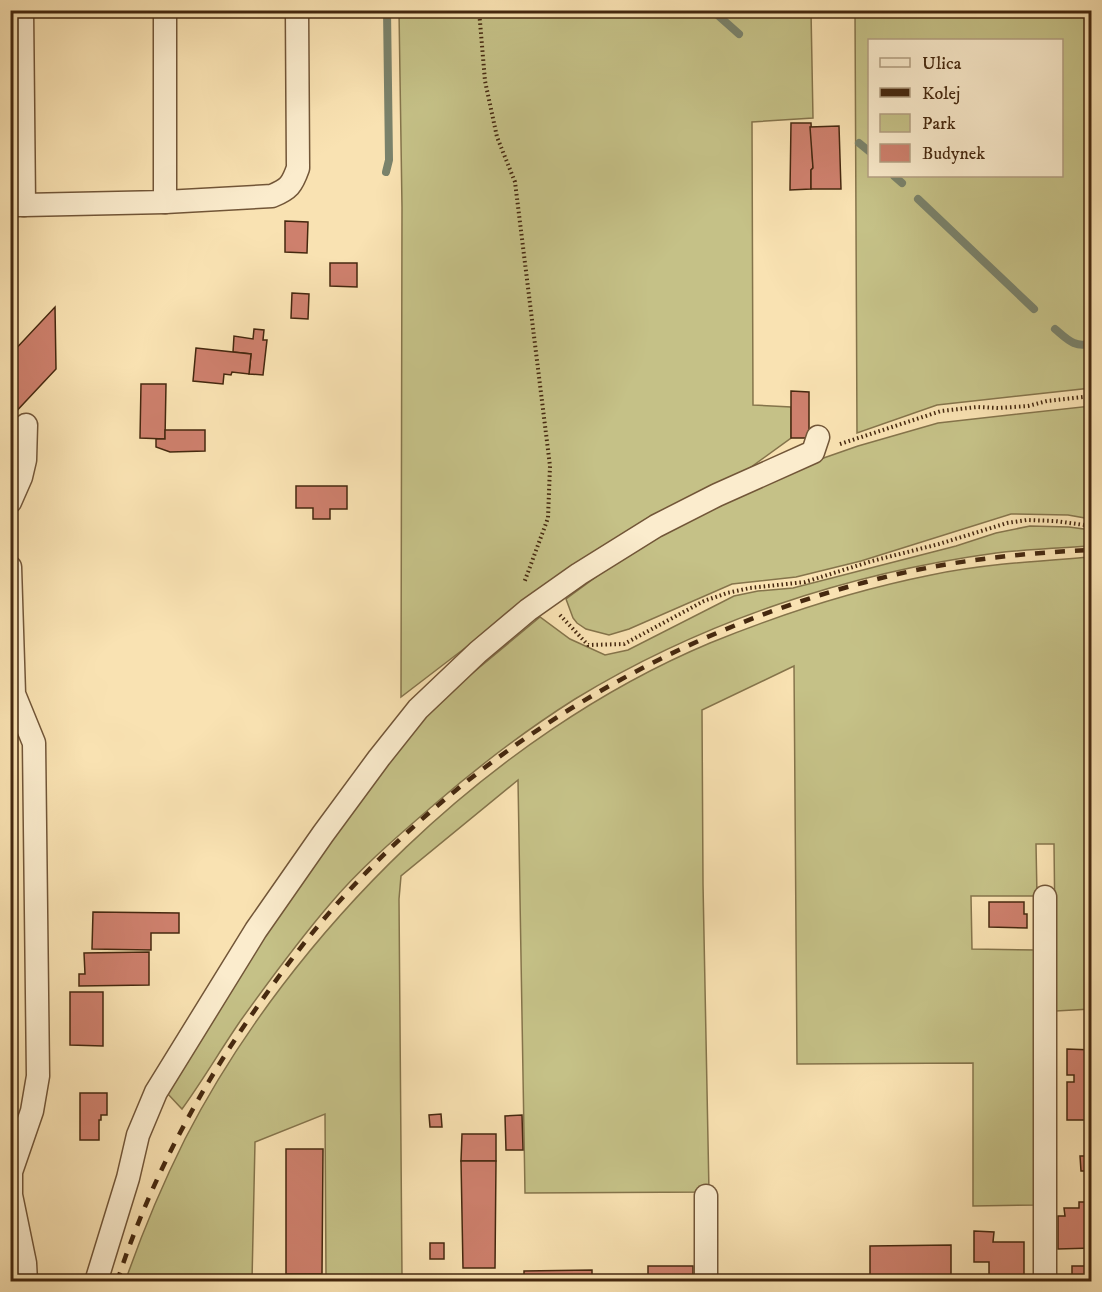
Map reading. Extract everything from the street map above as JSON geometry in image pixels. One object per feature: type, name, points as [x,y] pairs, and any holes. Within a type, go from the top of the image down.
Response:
[{"type":"lane","points":[[22,10],[17,205],[272,196],[286,190],[293,182],[298,168],[297,10]]},
{"type":"lane","points":[[165,10],[165,201]]},
{"type":"lane","points":[[10,502],[21,477],[25,460],[26,425]]},
{"type":"lane","points":[[96,1281],[128,1178],[138,1135],[156,1092],[256,930],[330,824],[418,709],[477,652],[579,574],[656,526],[816,444]]},
{"type":"lane","points":[[10,567],[14,694],[34,743],[38,1076],[32,1111],[15,1160],[11,1186],[26,1281]]},
{"type":"lane","points":[[1045,897],[1046,1281]]},
{"type":"lane","points":[[706,1196],[706,1281]]},
{"type":"path","points":[[479,10],[485,81],[497,137],[515,182],[550,466],[548,518],[522,587],[523,600],[536,605],[588,645],[624,644],[705,601],[727,593],[805,582],[1007,522],[1055,521],[1092,526]]},
{"type":"path","points":[[816,444],[942,411],[977,407],[1028,406],[1047,401],[1092,396]]},
{"type":"green space","points":[[399,11],[811,11],[813,118],[752,122],[753,405],[791,407],[791,438],[747,470],[499,622],[401,697],[402,207]]},
{"type":"green space","points":[[855,11],[1091,11],[1091,388],[937,405],[857,433]]},
{"type":"green space","points":[[1091,406],[1091,519],[1068,515],[1011,514],[861,561],[796,577],[732,584],[629,629],[609,635],[586,629],[573,618],[566,599],[661,532],[815,461],[938,423]]},
{"type":"green space","points":[[1030,526],[1091,530],[1091,546],[996,553],[886,573],[832,587],[778,604],[674,646],[575,699],[503,749],[452,789],[354,877],[262,990],[182,1109],[166,1092],[246,954],[405,735],[463,681],[540,617],[570,639],[605,655],[628,650],[734,596],[793,588],[956,546],[996,533]]},
{"type":"green space","points":[[1091,557],[1091,1009],[1056,1011],[1054,844],[1036,844],[1037,896],[971,896],[972,949],[1037,950],[1036,1205],[973,1206],[973,1063],[797,1064],[794,666],[702,710],[709,1192],[525,1193],[518,780],[401,876],[399,899],[402,1276],[326,1275],[325,1114],[255,1142],[252,1281],[125,1282],[153,1209],[185,1139],[229,1062],[282,987],[341,915],[406,847],[477,785],[551,730],[630,682],[710,643],[764,622],[847,595],[951,571]]},
{"type":"building","points":[[791,123],[811,123],[813,168],[811,170],[811,189],[790,190]]},
{"type":"building","points":[[839,126],[841,189],[811,189],[811,170],[813,168],[810,127]]},
{"type":"building","points":[[285,221],[308,222],[307,253],[285,252]]},
{"type":"building","points":[[330,263],[357,263],[357,287],[330,286]]},
{"type":"building","points":[[292,293],[309,294],[308,319],[291,318]]},
{"type":"building","points":[[55,307],[56,369],[10,418],[10,355]]},
{"type":"building","points":[[254,329],[264,330],[263,340],[267,340],[263,375],[249,374],[251,354],[233,352],[234,336],[253,339]]},
{"type":"building","points":[[196,348],[251,354],[249,374],[232,372],[231,375],[224,374],[223,384],[193,381]]},
{"type":"building","points":[[141,384],[166,384],[165,439],[140,438]]},
{"type":"building","points":[[791,391],[809,392],[809,438],[791,438]]},
{"type":"building","points":[[165,430],[205,430],[205,451],[170,452],[156,447],[156,439],[165,439]]},
{"type":"building","points":[[296,486],[347,486],[347,509],[330,509],[330,519],[313,519],[313,508],[296,508]]},
{"type":"building","points":[[989,902],[1024,902],[1027,928],[989,927]]},
{"type":"building","points":[[93,912],[179,913],[179,933],[151,933],[151,950],[92,949]]},
{"type":"building","points":[[149,952],[149,985],[79,986],[79,974],[85,974],[84,953]]},
{"type":"building","points":[[70,992],[103,992],[103,1046],[70,1045]]},
{"type":"building","points":[[1067,1049],[1092,1050],[1092,1120],[1067,1120],[1067,1082],[1074,1082],[1074,1075],[1067,1075]]},
{"type":"building","points":[[80,1093],[107,1093],[107,1115],[101,1115],[101,1120],[99,1120],[99,1140],[80,1140]]},
{"type":"building","points":[[441,1114],[442,1127],[430,1127],[429,1115]]},
{"type":"building","points":[[522,1115],[523,1150],[506,1150],[505,1116]]},
{"type":"building","points":[[462,1134],[496,1134],[496,1161],[461,1161]]},
{"type":"building","points":[[286,1149],[323,1149],[322,1274],[286,1274]]},
{"type":"building","points":[[1080,1156],[1092,1156],[1092,1171],[1081,1171]]},
{"type":"building","points":[[461,1161],[496,1161],[495,1268],[463,1268]]},
{"type":"building","points":[[1079,1202],[1092,1202],[1092,1248],[1058,1249],[1058,1216],[1065,1216],[1064,1208],[1079,1208]]},
{"type":"building","points":[[974,1231],[994,1232],[993,1242],[1024,1242],[1024,1282],[989,1282],[989,1262],[974,1262]]},
{"type":"building","points":[[430,1243],[444,1243],[444,1259],[430,1259]]},
{"type":"building","points":[[951,1245],[951,1282],[870,1282],[870,1246]]},
{"type":"building","points":[[648,1266],[693,1266],[693,1282],[648,1282]]},
{"type":"building","points":[[1072,1266],[1087,1266],[1087,1275],[1092,1275],[1092,1282],[1061,1282],[1061,1275],[1072,1275]]},
{"type":"building","points":[[592,1270],[592,1282],[524,1282],[524,1271]]},
{"type":"waterway","points":[[386,172],[389,160],[387,10]]},
{"type":"waterway","points":[[712,10],[739,34]]},
{"type":"waterway","points":[[859,143],[868,150]]},
{"type":"waterway","points":[[895,177],[902,183]]},
{"type":"waterway","points":[[918,199],[1034,309]]},
{"type":"waterway","points":[[1055,329],[1076,344],[1092,343]]},
{"type":"railway","points":[[117,1282],[143,1210],[176,1141],[213,1074],[267,993],[316,928],[357,882],[410,830],[467,781],[527,737],[590,697],[656,661],[725,630],[795,603],[921,569],[1006,556],[1092,550]]}]
